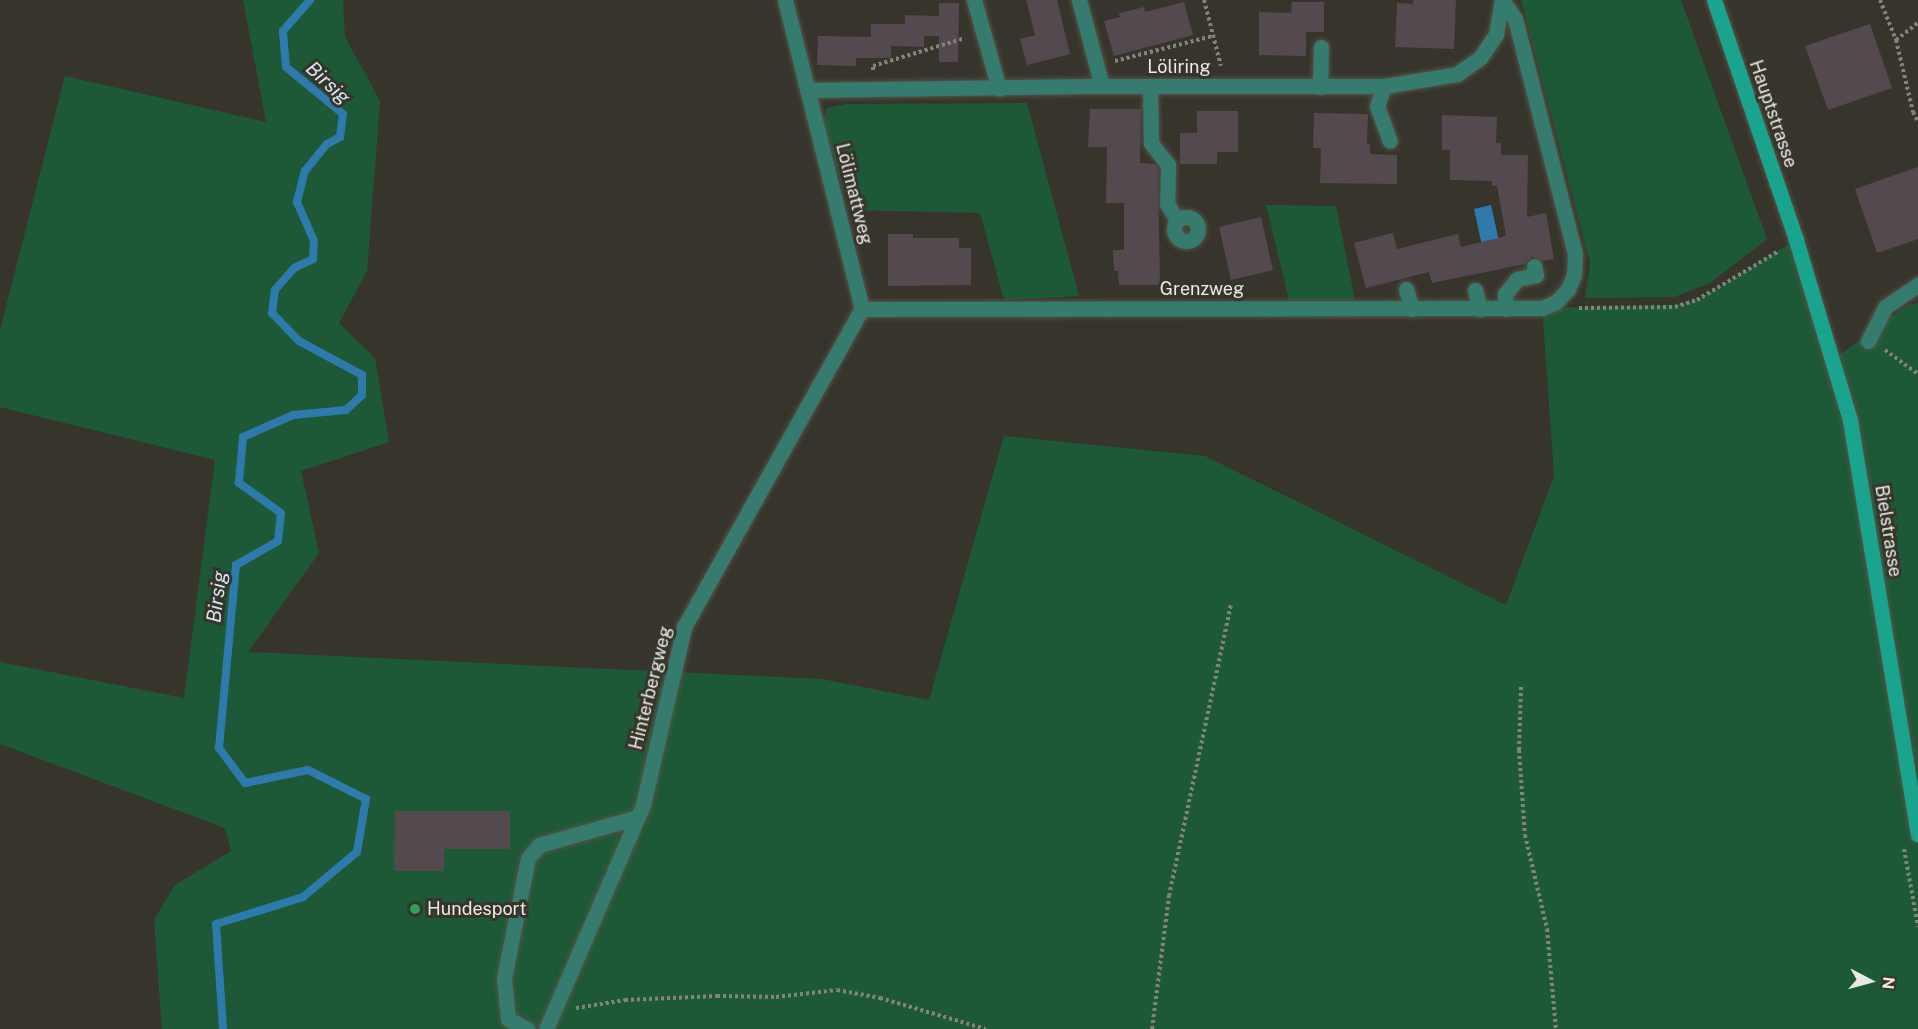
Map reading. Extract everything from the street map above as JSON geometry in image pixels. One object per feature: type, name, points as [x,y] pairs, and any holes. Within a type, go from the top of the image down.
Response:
[{"type":"main road","name":"Hauptstrasse","points":[[1714,0],[1796,240]]},
{"type":"main road","name":"Bielstrasse","points":[[1796,240],[1850,420],[1918,834]]},
{"type":"street","name":"Lölimattweg","points":[[785,0],[862,309]]},
{"type":"street","points":[[974,0],[999,89]]},
{"type":"street","points":[[1079,0],[1102,86]]},
{"type":"street","name":"Löliring","points":[[807,90],[1102,86],[1384,86],[1457,74],[1480,58],[1496,34],[1502,0]]},
{"type":"street","points":[[1502,0],[1515,19],[1575,254],[1574,275],[1568,289],[1556,302],[1542,308]]},
{"type":"street","points":[[1320,87],[1321,47]]},
{"type":"street","points":[[1150,86],[1151,143],[1168,165],[1167,204],[1177,220]]},
{"type":"street","points":[[1384,86],[1377,106],[1390,141]]},
{"type":"street","points":[[1506,309],[1505,294],[1517,279],[1536,275],[1534,266]]},
{"type":"street","points":[[1868,341],[1885,307],[1918,285]]},
{"type":"street","points":[[1406,289],[1412,309]]},
{"type":"street","points":[[1475,290],[1480,309]]},
{"type":"street","name":"Grenzweg","points":[[862,309],[1542,308]]},
{"type":"street","name":"Hinterbergweg","points":[[546,1029],[643,805],[684,627],[862,309]]},
{"type":"street","points":[[527,1029],[508,1019],[504,978],[528,858],[539,845],[638,817]]},
{"type":"path","points":[[1204,0],[1226,86]]},
{"type":"path","points":[[1880,0],[1896,40],[1913,112],[1918,122]]},
{"type":"path","points":[[1896,40],[1918,23]]},
{"type":"path","points":[[873,90],[873,66],[983,32]]},
{"type":"path","points":[[1095,66],[1213,36]]},
{"type":"path","points":[[1777,240],[1784,260]]},
{"type":"path","points":[[1542,308],[1675,307],[1697,300],[1796,240]]},
{"type":"path","points":[[1152,1029],[1169,896],[1231,605]]},
{"type":"path","points":[[1521,687],[1519,750],[1525,836],[1547,929],[1556,1029]]},
{"type":"path","points":[[1904,847],[1918,927]]},
{"type":"path","points":[[553,1012],[625,1000],[717,996],[776,997],[837,990],[880,998],[986,1029]]},
{"type":"green space","points":[[243,0],[343,0],[345,37],[380,101],[367,271],[339,323],[375,358],[389,442],[301,471],[319,553],[248,652],[822,679],[929,700],[1004,436],[1205,456],[1506,605],[1554,476],[1542,308],[1674,305],[1697,300],[1796,240],[1834,359],[1908,305],[1918,303],[1918,1029],[162,1029],[154,920],[175,885],[231,851],[225,828],[0,744],[0,662],[184,698],[215,460],[0,407],[0,330],[65,76],[266,122]]},
{"type":"green space","points":[[1521,0],[1681,0],[1767,239],[1710,283],[1674,297],[1585,298],[1590,263]]},
{"type":"green space","points":[[1027,103],[1079,296],[1004,300],[980,213],[850,210],[823,125],[827,108],[846,104]]},
{"type":"green space","points":[[1266,205],[1336,206],[1355,300],[1289,300]]},
{"type":"water","points":[[1491,205],[1502,255],[1485,259],[1474,209]]},
{"type":"building","points":[[1026,0],[1057,0],[1070,54],[1027,65],[1020,39],[1035,35]]},
{"type":"building","points":[[1413,0],[1456,0],[1454,49],[1395,47],[1397,3],[1413,4]]},
{"type":"building","points":[[1184,2],[1193,35],[1114,56],[1104,21],[1120,17],[1119,13],[1144,7],[1145,12]]},
{"type":"building","points":[[1292,2],[1324,2],[1324,32],[1306,32],[1306,56],[1259,55],[1259,12],[1291,13]]},
{"type":"building","points":[[939,3],[959,3],[958,62],[939,62],[939,36],[924,36],[924,47],[891,46],[891,58],[856,58],[856,66],[817,65],[818,36],[871,37],[871,24],[905,24],[905,15],[939,16]]},
{"type":"building","points":[[1870,24],[1892,88],[1828,110],[1805,46]]},
{"type":"building","points":[[1090,109],[1141,109],[1140,163],[1155,164],[1158,168],[1160,285],[1119,285],[1118,271],[1114,271],[1113,250],[1124,250],[1124,203],[1106,203],[1107,147],[1088,147]]},
{"type":"building","points":[[1197,111],[1238,111],[1238,152],[1217,152],[1217,164],[1180,164],[1180,133],[1197,133]]},
{"type":"building","points":[[1314,113],[1368,114],[1367,144],[1370,144],[1370,154],[1397,155],[1397,184],[1320,183],[1321,148],[1313,148]]},
{"type":"building","points":[[1442,115],[1497,117],[1496,143],[1501,143],[1501,155],[1528,155],[1527,217],[1546,213],[1554,259],[1542,261],[1532,256],[1525,264],[1432,283],[1429,272],[1366,288],[1354,243],[1393,233],[1397,249],[1458,234],[1461,247],[1506,236],[1497,186],[1492,186],[1492,181],[1450,180],[1450,150],[1442,150]]},
{"type":"building","points":[[1918,167],[1918,239],[1877,253],[1855,189]]},
{"type":"building","points":[[1261,217],[1273,270],[1231,280],[1219,227]]},
{"type":"building","points":[[888,234],[913,234],[913,238],[959,238],[959,248],[971,248],[971,285],[888,286]]},
{"type":"building","points":[[395,811],[510,811],[510,849],[444,849],[444,871],[394,871]]},
{"type":"waterway","name":"Birsig","points":[[223,1029],[216,924],[303,897],[357,852],[366,799],[308,770],[245,783],[219,748],[236,565],[278,541],[281,513],[239,483],[243,437],[293,415],[346,410],[362,395],[362,375],[299,341],[272,313],[275,290],[294,268],[313,259],[314,241],[297,202],[305,171],[327,144],[340,137],[343,114],[286,67],[283,31],[310,0]]},
{"type":"place","name":"Hundesport","points":[[415,909]]}]
